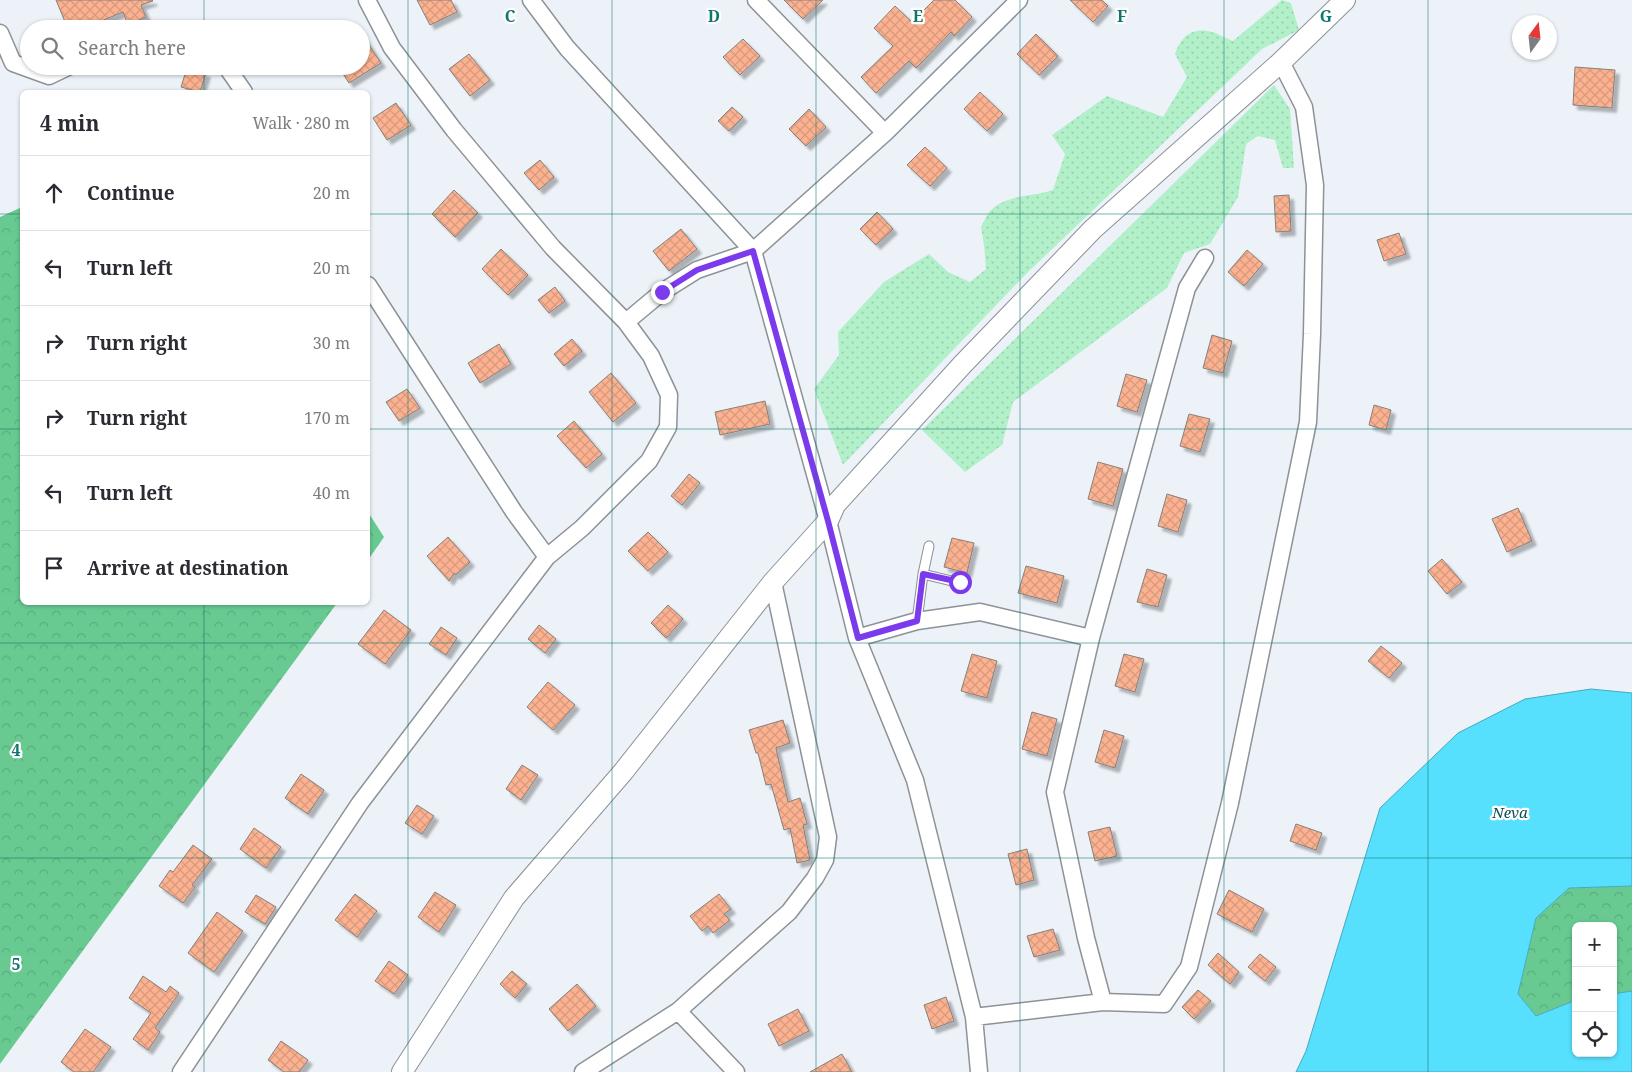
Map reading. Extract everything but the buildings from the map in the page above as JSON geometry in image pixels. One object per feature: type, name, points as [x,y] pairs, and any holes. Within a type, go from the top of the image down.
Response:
[{"type":"street","points":[[181,1072],[360,803],[547,557],[582,528],[649,461],[668,427],[669,395],[651,356],[626,322],[553,248],[454,130],[392,48],[367,0]]},
{"type":"street","points":[[530,0],[567,48],[753,251],[828,521],[858,638],[915,780],[974,1016],[979,1072]]},
{"type":"street","points":[[756,0],[885,133]]},
{"type":"street","points":[[626,322],[662,292],[697,270],[753,251],[885,133],[1019,0]]},
{"type":"street","points":[[402,1072],[514,898],[623,772],[773,582],[828,521],[834,505],[962,365],[1093,229],[1281,62],[1345,0]]},
{"type":"street","points":[[0,33],[13,63],[20,66]]},
{"type":"street","points":[[974,1016],[1103,1002],[1164,1004],[1189,967],[1230,803],[1308,422],[1312,334],[1314,185],[1304,107],[1281,62]]},
{"type":"street","points":[[232,75],[243,90]]},
{"type":"street","points":[[1103,1002],[1086,938],[1054,792],[1091,638],[1187,288],[1205,258]]},
{"type":"street","points":[[370,288],[514,512],[547,557]]},
{"type":"street","points":[[583,1072],[678,1011],[789,912],[815,878],[824,860],[828,837],[773,582]]},
{"type":"street","points":[[858,638],[917,621],[980,612],[1091,638]]},
{"type":"street","points":[[678,1011],[736,1072]]},
{"type":"lane","points":[[917,621],[923,574],[929,546]]},
{"type":"lane","points":[[923,574],[960,582]]},
{"type":"green space","points":[[1282,0],[1291,3],[1299,30],[1262,49],[1026,274],[843,465],[814,389],[839,355],[838,332],[884,282],[929,254],[948,272],[970,282],[986,269],[981,227],[991,210],[1013,198],[1053,190],[1065,154],[1052,135],[1107,96],[1163,117],[1187,77],[1175,54],[1186,36],[1196,31],[1207,31],[1233,41]]},
{"type":"green space","points":[[1274,85],[1290,109],[1294,168],[1283,168],[1275,140],[1258,136],[1246,144],[1238,197],[1210,244],[1184,253],[1167,288],[1013,402],[1002,445],[965,472],[922,430]]},
{"type":"green space","points":[[20,208],[20,605],[336,605],[0,1064],[0,217]]},
{"type":"green space","points":[[370,515],[384,537],[370,557]]},
{"type":"green space","points":[[1632,886],[1632,991],[1617,993],[1617,922],[1572,922],[1572,1002],[1536,1016],[1518,994],[1536,918],[1569,888]]},
{"type":"water","name":"Neva","points":[[1591,689],[1632,693],[1632,886],[1569,888],[1536,918],[1518,994],[1536,1016],[1572,1002],[1572,1057],[1617,1057],[1617,993],[1632,991],[1632,1072],[1296,1072],[1306,1051],[1380,808],[1458,733],[1525,699]]},
{"type":"route","points":[[662,292],[697,270],[753,251],[828,521],[858,638],[917,621],[923,574],[960,582]]}]
